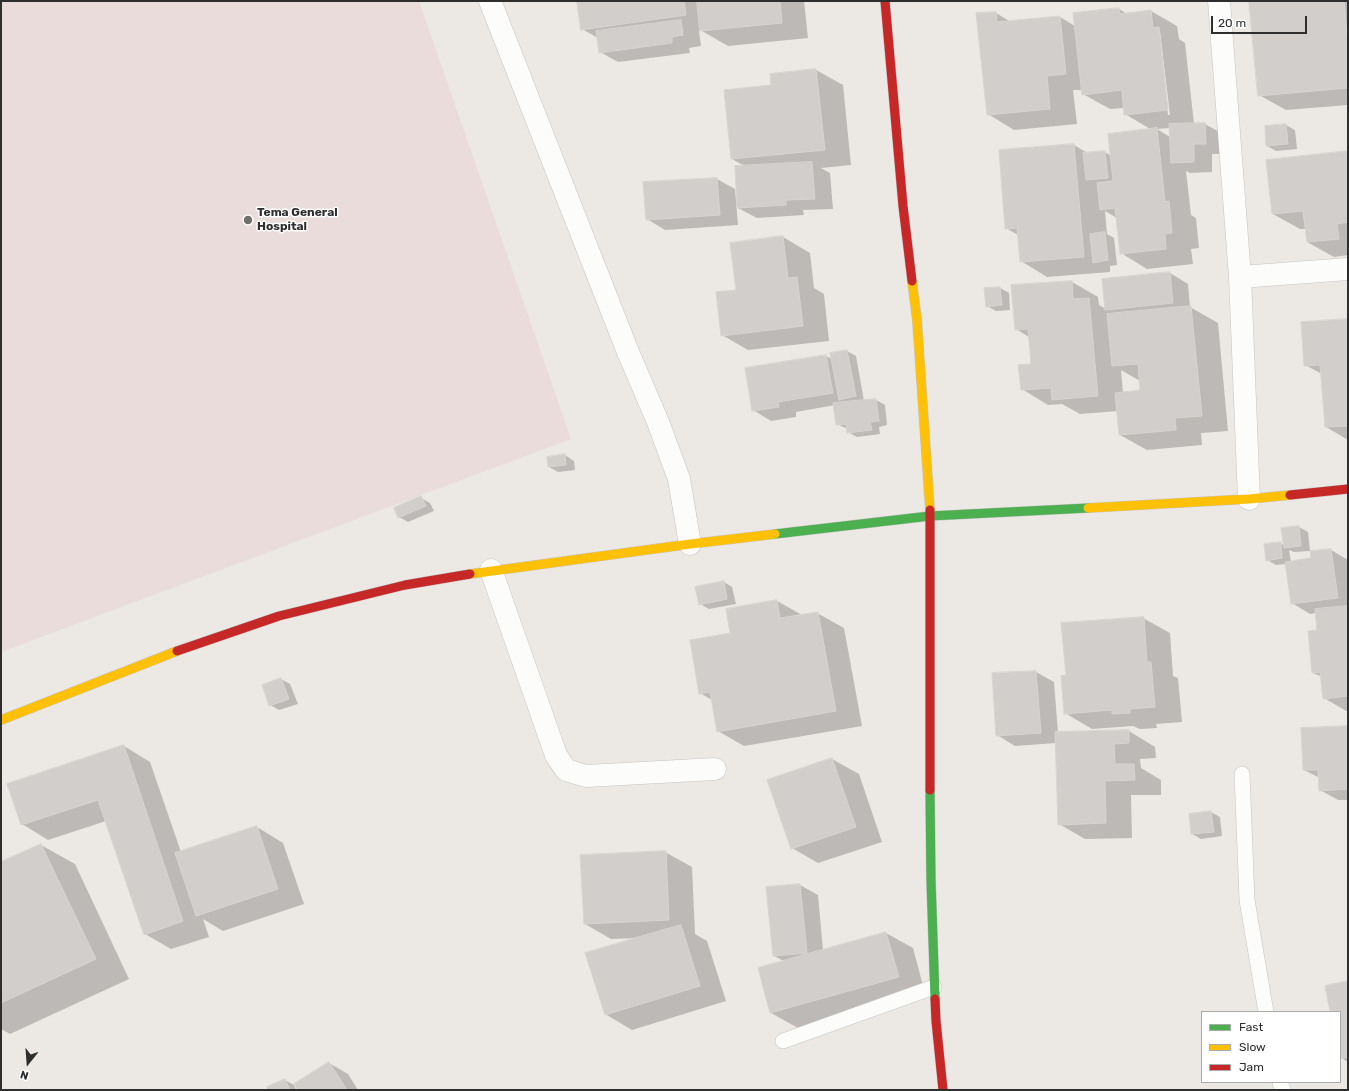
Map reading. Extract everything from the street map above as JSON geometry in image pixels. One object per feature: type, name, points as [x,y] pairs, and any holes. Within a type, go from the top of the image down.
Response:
[{"type":"street","points":[[490,1],[679,478],[690,544]]},
{"type":"street","points":[[885,1],[903,206],[917,320],[930,516],[930,866],[936,1022],[943,1090]]},
{"type":"street","points":[[1219,1],[1240,278],[1249,499]]},
{"type":"street","points":[[1240,278],[1348,269]]},
{"type":"street","points":[[1,720],[158,658],[279,616],[406,585],[491,570],[690,544],[930,516],[1249,499],[1348,489]]},
{"type":"street","points":[[491,570],[556,755],[566,770],[586,776],[715,769]]},
{"type":"lane","points":[[1242,774],[1247,900],[1266,1011]]},
{"type":"lane","points":[[783,1041],[934,987]]},
{"type":"shaded area","name":"Tema General Hospital","points":[[1,1],[419,1],[571,439],[1,652]]},
{"type":"building","points":[[577,1],[684,1],[686,15],[581,30]]},
{"type":"building","points":[[697,1],[780,1],[782,23],[700,31]]},
{"type":"building","points":[[1249,1],[1344,1],[1348,47],[1348,88],[1258,96]]},
{"type":"building","points":[[1119,8],[1120,14],[1151,10],[1153,28],[1159,27],[1168,110],[1124,115],[1122,90],[1082,95],[1073,13]]},
{"type":"building","points":[[996,12],[997,22],[1060,16],[1066,74],[1047,76],[1050,109],[987,115],[976,13]]},
{"type":"building","points":[[681,20],[683,35],[672,37],[672,43],[599,53],[596,31]]},
{"type":"building","points":[[816,69],[825,150],[731,159],[724,90],[771,85],[770,74]]},
{"type":"building","points":[[1205,123],[1206,144],[1194,144],[1194,162],[1171,163],[1169,124]]},
{"type":"building","points":[[1286,124],[1288,144],[1266,146],[1265,126]]},
{"type":"building","points":[[1157,128],[1165,202],[1169,201],[1172,233],[1165,234],[1166,249],[1120,254],[1115,208],[1100,210],[1097,183],[1113,181],[1108,134]]},
{"type":"building","points":[[1074,144],[1084,257],[1020,262],[1017,228],[1005,229],[999,150]]},
{"type":"building","points":[[1105,151],[1108,178],[1086,180],[1083,153]]},
{"type":"building","points":[[1348,151],[1348,222],[1337,224],[1339,239],[1307,242],[1303,211],[1272,214],[1266,160]]},
{"type":"building","points":[[812,162],[815,199],[786,200],[786,205],[737,208],[735,166]]},
{"type":"building","points":[[717,178],[720,215],[646,220],[643,182]]},
{"type":"building","points":[[1105,232],[1108,260],[1093,263],[1090,234]]},
{"type":"building","points":[[783,236],[788,278],[797,277],[803,326],[721,336],[716,292],[736,290],[730,243]]},
{"type":"building","points":[[1170,272],[1173,303],[1105,310],[1102,279]]},
{"type":"building","points":[[1072,281],[1073,299],[1089,298],[1098,396],[1052,400],[1051,388],[1021,390],[1018,365],[1031,364],[1028,329],[1015,330],[1011,285]]},
{"type":"building","points":[[1000,287],[1002,305],[986,307],[984,288]]},
{"type":"building","points":[[1191,306],[1202,416],[1175,418],[1176,430],[1119,435],[1115,393],[1140,390],[1138,364],[1112,366],[1107,314]]},
{"type":"building","points":[[1348,319],[1348,426],[1325,427],[1320,365],[1304,366],[1301,322]]},
{"type":"building","points":[[847,350],[856,396],[839,400],[830,353]]},
{"type":"building","points":[[826,355],[833,393],[778,402],[779,407],[752,411],[745,368]]},
{"type":"building","points":[[876,399],[879,421],[870,422],[872,430],[847,433],[846,424],[836,425],[833,403]]},
{"type":"building","points":[[565,454],[566,465],[548,467],[547,457]]},
{"type":"building","points":[[421,496],[426,506],[398,518],[394,508]]},
{"type":"building","points":[[1299,526],[1301,546],[1284,548],[1281,528]]},
{"type":"building","points":[[1281,542],[1282,558],[1266,561],[1264,544]]},
{"type":"building","points":[[1331,549],[1338,598],[1291,604],[1285,562],[1311,558],[1310,551]]},
{"type":"building","points":[[724,581],[727,599],[699,605],[695,587]]},
{"type":"building","points":[[777,600],[780,618],[818,612],[836,711],[717,732],[710,692],[699,694],[690,640],[730,633],[726,609]]},
{"type":"building","points":[[1348,606],[1348,696],[1323,699],[1320,672],[1312,673],[1308,631],[1317,630],[1315,609]]},
{"type":"building","points":[[1144,617],[1147,662],[1151,662],[1155,707],[1130,709],[1130,713],[1112,714],[1112,710],[1064,714],[1061,676],[1066,675],[1061,623]]},
{"type":"building","points":[[1036,671],[1041,733],[996,736],[992,673]]},
{"type":"building","points":[[281,678],[289,699],[269,706],[262,685]]},
{"type":"building","points":[[1348,726],[1348,789],[1319,791],[1318,770],[1303,770],[1301,728]]},
{"type":"building","points":[[1129,730],[1129,743],[1114,744],[1115,764],[1134,764],[1135,780],[1105,781],[1106,823],[1058,825],[1055,732]]},
{"type":"building","points":[[124,745],[183,921],[144,935],[98,800],[21,825],[7,784]]},
{"type":"building","points":[[832,758],[856,827],[791,849],[767,780]]},
{"type":"building","points":[[1211,811],[1214,832],[1191,834],[1189,814]]},
{"type":"building","points":[[257,826],[278,889],[196,916],[175,853]]},
{"type":"building","points":[[41,844],[96,959],[1,1003],[1,862]]},
{"type":"building","points":[[666,851],[669,920],[584,924],[580,855]]},
{"type":"building","points":[[800,884],[807,953],[773,956],[766,887]]},
{"type":"building","points":[[681,925],[700,986],[605,1015],[585,953]]},
{"type":"building","points":[[886,932],[899,977],[770,1013],[758,968]]},
{"type":"building","points":[[1348,981],[1348,1057],[1341,1059],[1341,1011],[1330,1011],[1325,986]]},
{"type":"building","points":[[329,1062],[347,1090],[298,1090],[294,1084]]},
{"type":"building","points":[[285,1079],[290,1090],[268,1090],[267,1087]]},
{"type":"traffic: fast","points":[[775,534],[930,516],[1088,508]]},
{"type":"traffic: fast","points":[[930,790],[935,999]]},
{"type":"traffic: slow","points":[[912,281],[917,320],[930,510]]},
{"type":"traffic: slow","points":[[1088,508],[1249,499],[1290,495]]},
{"type":"traffic: slow","points":[[470,574],[775,534]]},
{"type":"traffic: slow","points":[[1,720],[177,651]]},
{"type":"traffic: jam","points":[[885,1],[903,206],[912,281]]},
{"type":"traffic: jam","points":[[1290,495],[1348,489]]},
{"type":"traffic: jam","points":[[930,510],[930,790]]},
{"type":"traffic: jam","points":[[177,651],[279,616],[405,585],[470,574]]},
{"type":"traffic: jam","points":[[935,999],[943,1090]]},
{"type":"place","name":"Tema General Hospital","points":[[248,220]]}]
